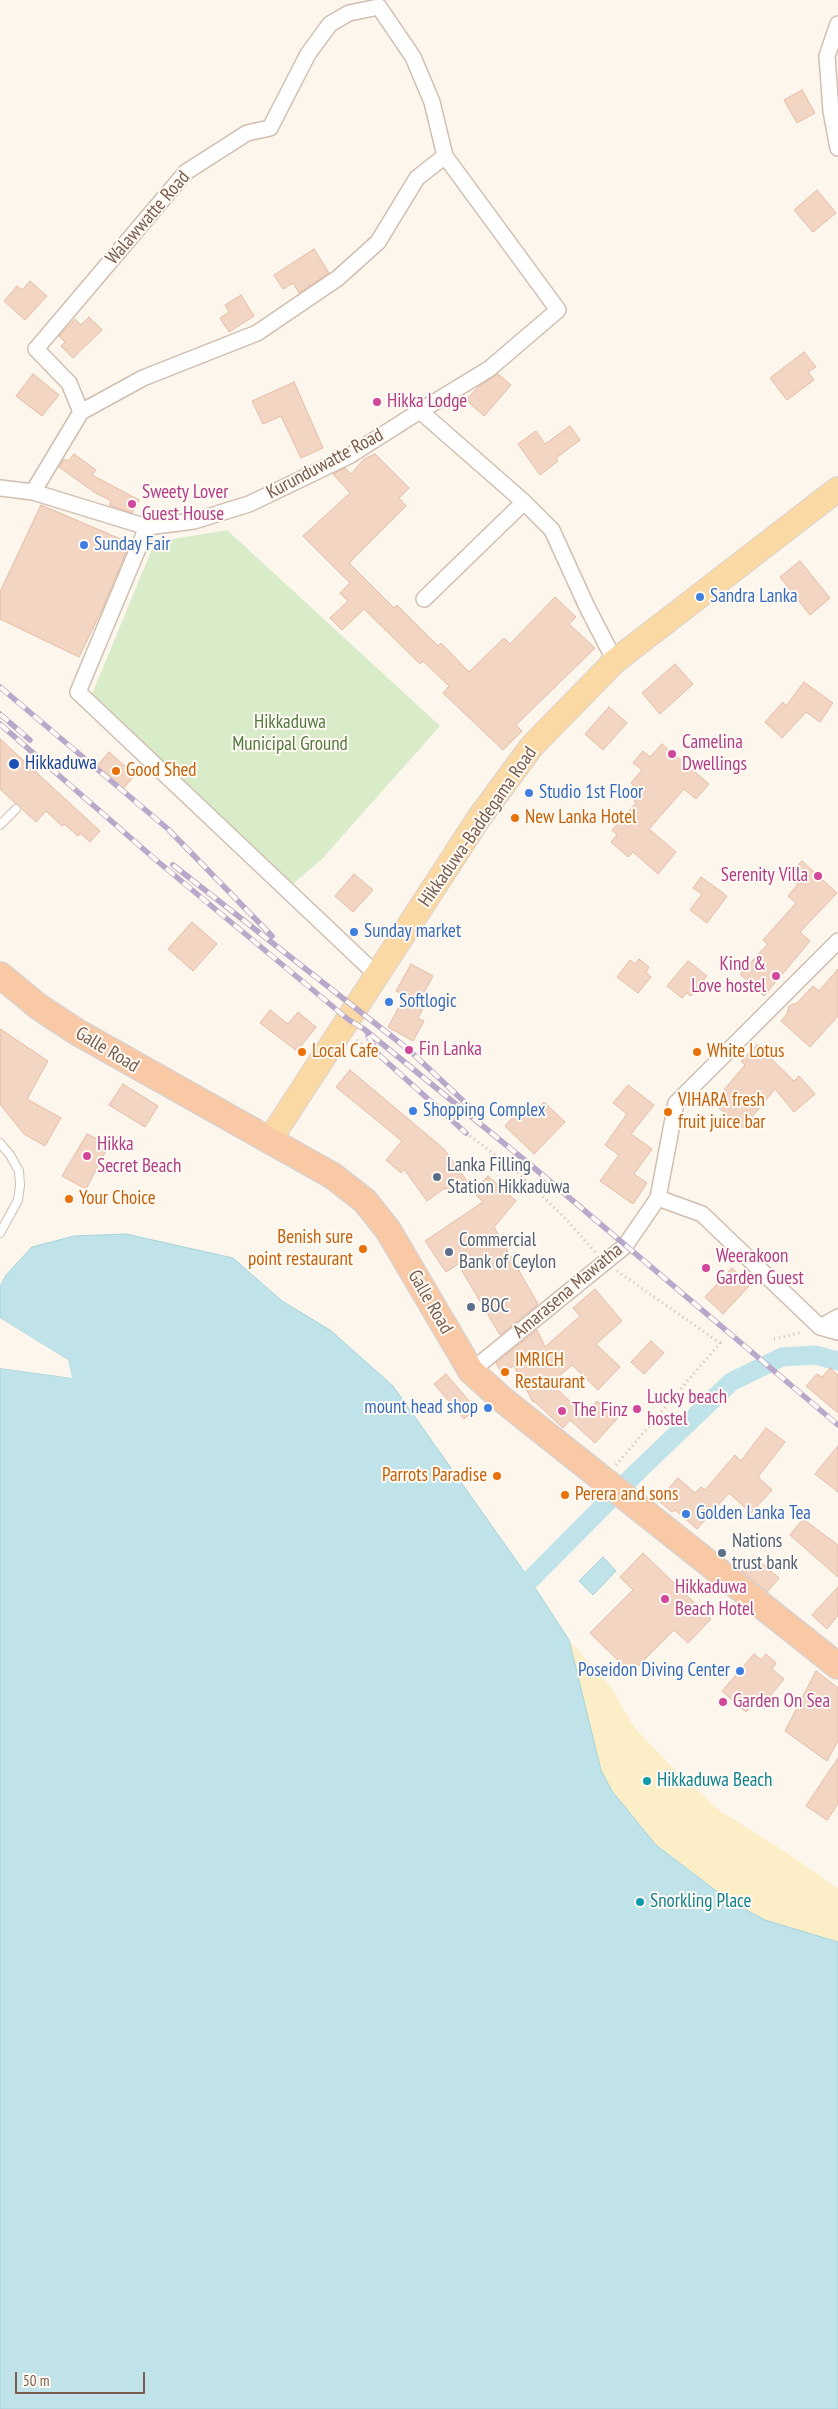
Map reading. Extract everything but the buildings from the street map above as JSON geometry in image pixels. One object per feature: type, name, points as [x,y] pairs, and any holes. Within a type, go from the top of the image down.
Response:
[{"type":"highway","name":"Galle Road","points":[[0,975],[39,1007],[77,1032],[333,1176],[364,1201],[388,1230],[471,1371],[503,1400],[838,1666]]},
{"type":"main road","name":"Hikkaduwa-Baddegama Road","points":[[268,1141],[480,818],[532,746],[615,661],[838,489]]},
{"type":"street","name":"Walawwatte Road","points":[[81,412],[69,383],[36,349],[186,172],[247,132],[270,128],[308,54],[330,24],[349,13],[379,4],[413,57],[432,102],[445,156],[558,310],[489,369],[420,411]]},
{"type":"street","points":[[838,24],[827,56],[831,112],[838,148]]},
{"type":"street","points":[[33,492],[81,412],[143,378],[257,333],[338,278],[378,242],[417,178],[445,156]]},
{"type":"street","points":[[420,411],[524,502],[552,530],[587,607],[615,661]]},
{"type":"street","name":"Kurunduwatte Road","points":[[0,488],[33,492],[147,527],[194,521],[249,504],[349,456],[420,411]]},
{"type":"street","points":[[424,599],[524,502]]},
{"type":"street","points":[[147,527],[78,692],[378,976]]},
{"type":"street","name":"Amarasena Mawatha","points":[[471,1371],[625,1246],[658,1198],[676,1103],[838,941]]},
{"type":"street","points":[[658,1198],[702,1214],[820,1327],[838,1332]]},
{"type":"street","points":[[820,1327],[838,1316]]},
{"type":"lane","points":[[0,826],[16,808]]},
{"type":"lane","points":[[0,1143],[10,1155],[19,1171],[20,1185],[18,1200],[0,1233]]},
{"type":"path","points":[[342,1030],[380,1055]]},
{"type":"path","points":[[466,1133],[514,1169],[560,1212],[604,1263],[720,1343],[604,1479]]},
{"type":"path","points":[[774,1338],[820,1327]]},
{"type":"green space","name":"Hikkaduwa Municipal Ground","points":[[227,530],[440,726],[322,859],[293,884],[92,694],[155,542]]},
{"type":"sand","name":"Hikkaduwa Beach","points":[[569,1640],[612,1689],[634,1727],[666,1761],[720,1811],[786,1852],[838,1889],[838,1942],[765,1920],[728,1900],[656,1844],[612,1791],[601,1770]]},
{"type":"water","points":[[126,1234],[233,1258],[282,1301],[330,1330],[393,1386],[530,1580],[569,1640],[601,1770],[612,1791],[656,1845],[728,1900],[765,1920],[838,1942],[838,2409],[0,2409],[0,1368],[71,1378],[68,1360],[0,1318],[0,1287],[6,1275],[32,1247],[74,1236]]},
{"type":"water","points":[[603,1557],[616,1571],[593,1595],[579,1581]]},
{"type":"pier","points":[[0,1318],[68,1360],[72,1378],[0,1368],[0,1365],[69,1375],[66,1361],[0,1321]]},
{"type":"waterway","points":[[530,1580],[637,1472],[731,1382],[782,1357],[815,1355],[838,1361]]},
{"type":"railway","points":[[0,687],[168,829],[272,936]]},
{"type":"railway","points":[[0,714],[30,740]]},
{"type":"railway","points":[[0,724],[156,860],[349,1020],[364,1029],[533,1167],[838,1425]]},
{"type":"railway","points":[[173,865],[409,1050],[473,1110]]},
{"type":"railway","points":[[368,1036],[379,1055],[466,1133]]},
{"type":"place","name":"Hikka Lodge","points":[[377,402]]},
{"type":"place","name":"Sweety Lover Guest House","points":[[132,504]]},
{"type":"place","name":"Sunday Fair","points":[[84,545]]},
{"type":"place","name":"Sandra Lanka","points":[[700,597]]},
{"type":"place","name":"Camelina Dwellings","points":[[672,754]]},
{"type":"place","name":"Hikkaduwa","points":[[14,764]]},
{"type":"place","name":"Good Shed","points":[[116,771]]},
{"type":"place","name":"Studio 1st Floor","points":[[529,793]]},
{"type":"place","name":"New Lanka Hotel","points":[[515,818]]},
{"type":"place","name":"Serenity Villa","points":[[818,876]]},
{"type":"place","name":"Sunday market","points":[[354,932]]},
{"type":"place","name":"Kind & Love hostel","points":[[776,976]]},
{"type":"place","name":"Softlogic","points":[[389,1002]]},
{"type":"place","name":"Fin Lanka","points":[[409,1050]]},
{"type":"place","name":"Local Cafe","points":[[302,1052]]},
{"type":"place","name":"White Lotus","points":[[697,1052]]},
{"type":"place","name":"Shopping Complex","points":[[413,1111]]},
{"type":"place","name":"VIHARA fresh fruit juice bar","points":[[668,1112]]},
{"type":"place","name":"Hikka Secret Beach","points":[[87,1156]]},
{"type":"place","name":"Lanka Filling Station Hikkaduwa","points":[[437,1177]]},
{"type":"place","name":"Your Choice","points":[[69,1199]]},
{"type":"place","name":"Benish sure point restaurant","points":[[363,1249]]},
{"type":"place","name":"Commercial Bank of Ceylon","points":[[449,1252]]},
{"type":"place","name":"Weerakoon Garden Guest","points":[[706,1268]]},
{"type":"place","name":"BOC","points":[[471,1307]]},
{"type":"place","name":"IMRICH Restaurant","points":[[505,1372]]},
{"type":"place","name":"mount head shop","points":[[488,1408]]},
{"type":"place","name":"Lucky beach hostel","points":[[637,1409]]},
{"type":"place","name":"The Finz","points":[[562,1411]]},
{"type":"place","name":"Parrots Paradise","points":[[497,1476]]},
{"type":"place","name":"Perera and sons","points":[[565,1495]]},
{"type":"place","name":"Golden Lanka Tea","points":[[686,1514]]},
{"type":"place","name":"Nations trust bank","points":[[722,1553]]},
{"type":"place","name":"Hikkaduwa Beach Hotel","points":[[665,1599]]},
{"type":"place","name":"Poseidon Diving Center","points":[[740,1671]]},
{"type":"place","name":"Garden On Sea","points":[[723,1702]]},
{"type":"place","name":"Hikkaduwa Beach","points":[[647,1781]]},
{"type":"place","name":"Snorkling Place","points":[[640,1902]]}]
